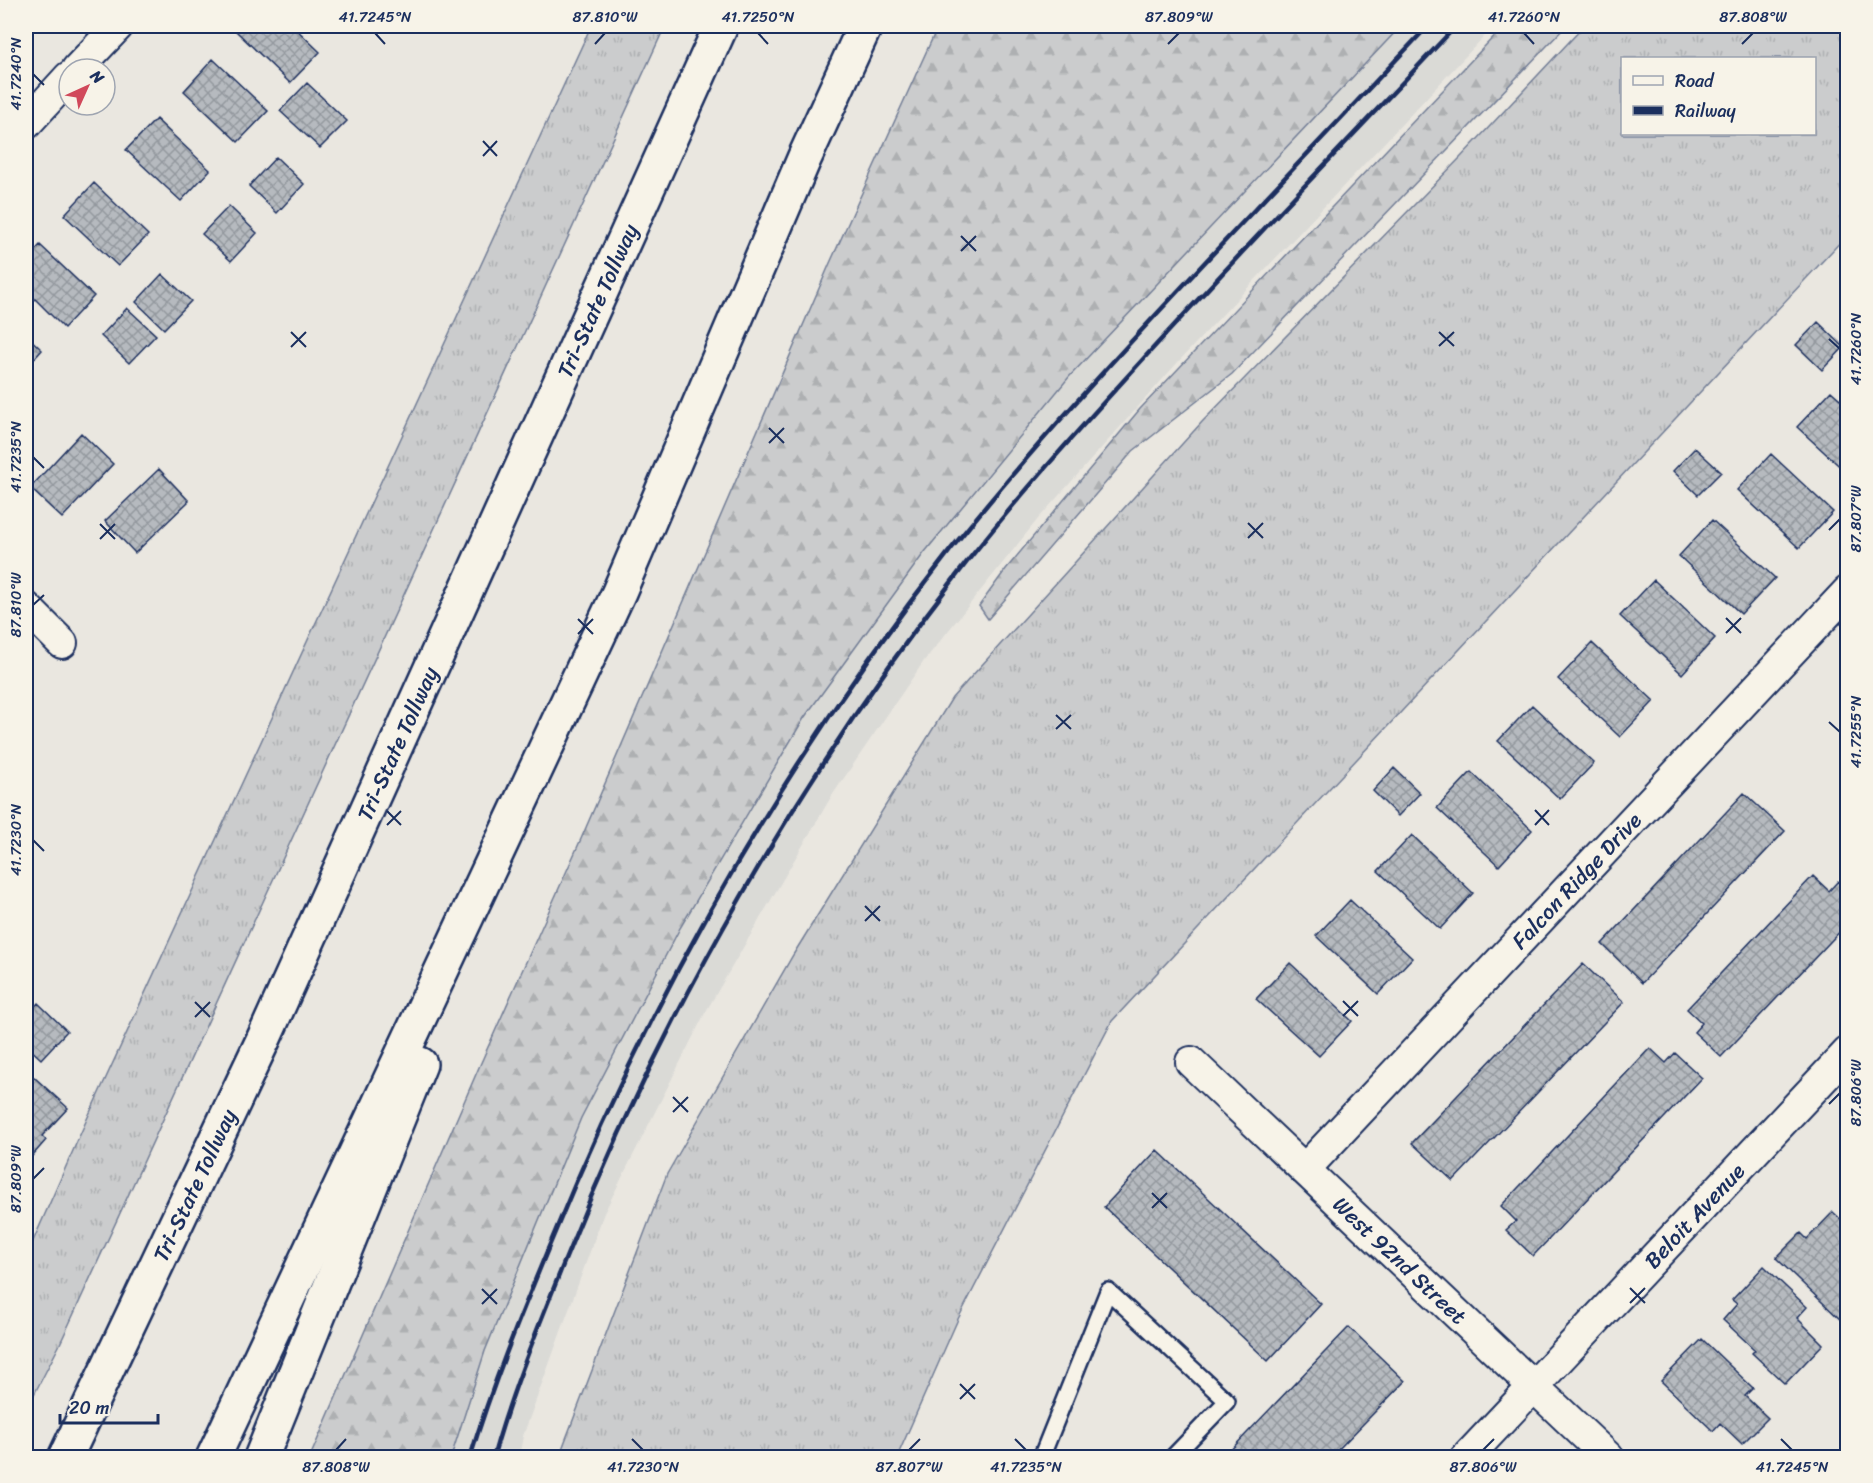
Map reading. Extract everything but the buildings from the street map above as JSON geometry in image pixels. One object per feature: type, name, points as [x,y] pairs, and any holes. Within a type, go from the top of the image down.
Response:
[{"type":"highway","name":"Tri-State Tollway","points":[[65,1458],[264,1038],[721,26]]},
{"type":"highway","points":[[261,1458],[436,1024],[804,159],[866,26]]},
{"type":"highway","points":[[213,1458],[619,592]]},
{"type":"street","points":[[87,57],[110,28]]},
{"type":"street","points":[[26,124],[57,90]]},
{"type":"street","name":"Falcon Ridge Drive","points":[[1305,1169],[1848,591]]},
{"type":"street","points":[[26,608],[62,643]]},
{"type":"street","name":"Beloit Avenue","points":[[1466,1458],[1848,1052]]},
{"type":"street","name":"West 92nd Street","points":[[1191,1062],[1609,1458]]},
{"type":"lane","points":[[1041,1458],[1108,1290],[1227,1401],[1172,1458]]},
{"type":"shaded area","points":[[1401,26],[1494,26],[1178,362],[1038,519],[924,661],[831,797],[705,1013],[604,1213],[523,1436],[519,1457],[451,1458],[485,1351],[581,1118],[680,928],[804,718],[924,553],[1069,377]]},
{"type":"green space","points":[[591,26],[665,26],[59,1346],[26,1410],[26,1257],[87,1119]]},
{"type":"green space","points":[[938,26],[1401,26],[1069,377],[924,553],[804,718],[680,928],[581,1118],[485,1351],[451,1457],[310,1457],[830,263]]},
{"type":"green space","points":[[1504,26],[1566,26],[1232,374],[1133,451],[988,619],[979,606],[1006,569],[1140,409]]},
{"type":"green space","points":[[1584,26],[1847,26],[1847,235],[1112,1021],[958,1319],[897,1457],[559,1457],[667,1174],[793,955],[952,698],[1202,422],[1460,158]]},
{"type":"railway","points":[[470,1458],[497,1377],[528,1297],[589,1152],[632,1060],[677,971],[726,883],[778,796],[833,712],[890,629],[951,549],[1044,439],[1173,296],[1428,26]]},
{"type":"railway","points":[[493,1458],[517,1383],[555,1284],[604,1167],[646,1076],[741,897],[848,726],[905,643],[966,563],[1035,479],[1193,305],[1456,26]]}]
